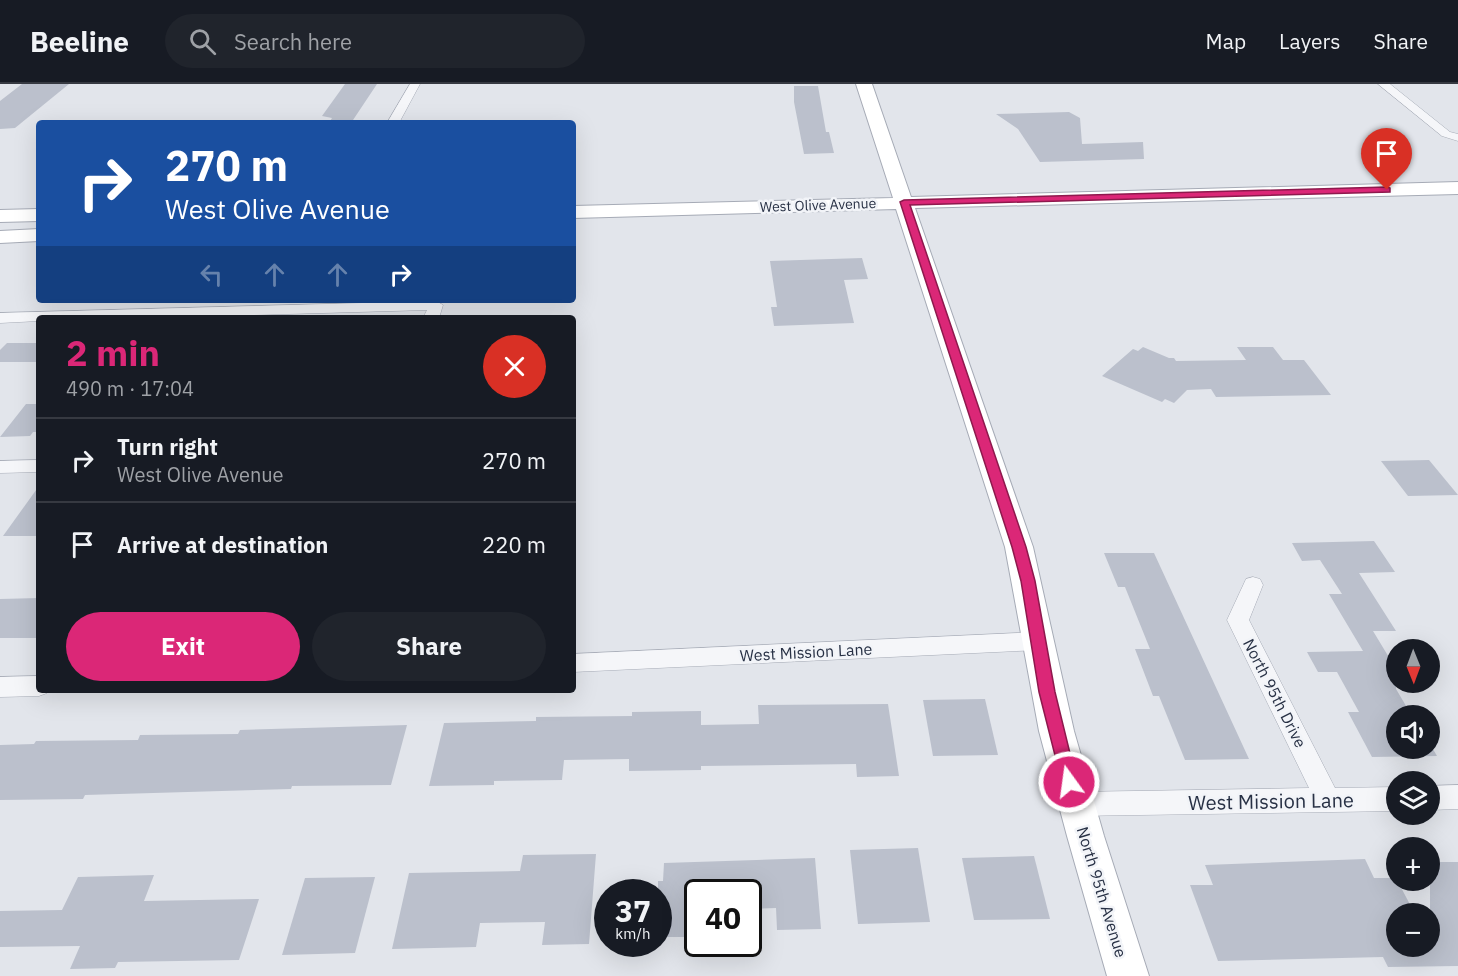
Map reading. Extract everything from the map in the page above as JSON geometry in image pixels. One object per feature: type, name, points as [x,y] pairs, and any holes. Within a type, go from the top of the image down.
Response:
[{"type":"street","points":[[395,120],[415,84]]},
{"type":"street","name":"North 95th Avenue","points":[[864,84],[1019,547],[1039,641],[1047,692],[1074,804],[1128,976]]},
{"type":"street","points":[[1383,84],[1452,136],[1445,141],[1458,150]]},
{"type":"street","name":"West Olive Avenue","points":[[576,212],[1458,188]]},
{"type":"street","points":[[0,216],[36,215]]},
{"type":"street","points":[[0,237],[36,235]]},
{"type":"street","points":[[216,315],[433,312]]},
{"type":"street","points":[[0,318],[36,318]]},
{"type":"street","points":[[0,467],[36,466]]},
{"type":"street","name":"North 95th Drive","points":[[1253,585],[1238,620],[1328,800]]},
{"type":"street","name":"West Mission Lane","points":[[576,663],[1039,641]]},
{"type":"street","points":[[0,687],[36,686]]},
{"type":"street","points":[[1440,798],[1458,797]]},
{"type":"street","name":"West Mission Lane","points":[[1074,804],[1386,799]]},
{"type":"building","points":[[22,84],[69,84],[15,128],[0,129],[0,101]]},
{"type":"building","points":[[345,84],[377,84],[353,120],[331,120],[332,118],[322,116]]},
{"type":"building","points":[[794,86],[818,86],[826,132],[829,132],[834,153],[804,154],[794,102]]},
{"type":"building","points":[[1069,112],[1080,118],[1082,144],[1143,142],[1144,159],[1040,162],[1018,129],[996,114]]},
{"type":"building","points":[[862,258],[868,279],[844,280],[854,323],[774,326],[771,307],[777,307],[770,261]]},
{"type":"building","points":[[7,343],[36,343],[36,362],[0,362],[0,350]]},
{"type":"building","points":[[1143,347],[1174,358],[1176,361],[1246,360],[1237,347],[1273,347],[1283,360],[1304,360],[1331,395],[1216,397],[1211,389],[1187,390],[1174,403],[1165,399],[1162,402],[1102,376],[1133,349],[1138,351]]},
{"type":"building","points":[[26,404],[36,404],[36,432],[30,436],[0,437]]},
{"type":"building","points":[[1429,460],[1458,495],[1408,496],[1381,461]]},
{"type":"building","points":[[36,490],[36,536],[3,536]]},
{"type":"building","points":[[1374,541],[1395,572],[1359,573],[1396,631],[1373,631],[1386,652],[1386,693],[1398,693],[1405,705],[1386,705],[1386,757],[1372,757],[1348,712],[1359,712],[1337,672],[1318,672],[1307,652],[1363,651],[1329,594],[1342,594],[1320,560],[1302,561],[1292,543]]},
{"type":"building","points":[[1104,553],[1154,553],[1249,759],[1185,760],[1159,696],[1153,696],[1135,649],[1150,649],[1125,587],[1118,587]]},
{"type":"building","points":[[36,598],[36,638],[0,638],[0,599]]},
{"type":"building","points":[[985,699],[998,755],[933,756],[923,700]]},
{"type":"building","points":[[888,704],[899,776],[857,777],[856,764],[701,766],[701,770],[629,771],[629,759],[564,760],[562,780],[494,781],[494,785],[429,786],[444,723],[536,721],[536,717],[632,716],[632,712],[701,711],[701,725],[759,724],[758,705]]},
{"type":"building","points":[[407,725],[391,785],[292,786],[291,789],[85,795],[83,799],[0,800],[0,745],[34,744],[36,741],[138,740],[140,735],[238,734],[240,730]]},
{"type":"building","points":[[918,848],[930,922],[858,924],[850,850]]},
{"type":"building","points":[[596,854],[589,944],[542,945],[545,922],[480,923],[476,947],[392,949],[409,873],[520,871],[523,855]]},
{"type":"building","points":[[1034,856],[1050,919],[974,920],[962,858]]},
{"type":"building","points":[[815,858],[821,929],[777,930],[776,908],[762,908],[762,879],[684,879],[684,937],[672,937],[672,879],[663,879],[664,863]]},
{"type":"building","points":[[1365,859],[1374,878],[1386,878],[1386,891],[1403,891],[1409,903],[1386,903],[1386,957],[1440,957],[1440,903],[1430,903],[1430,891],[1440,891],[1440,862],[1458,862],[1458,966],[1388,967],[1383,957],[1218,961],[1190,885],[1213,885],[1205,865]]},
{"type":"building","points":[[154,875],[144,901],[259,899],[239,960],[118,962],[115,968],[70,969],[80,946],[0,947],[0,911],[62,910],[78,877]]},
{"type":"building","points":[[375,877],[355,953],[282,955],[305,878]]},
{"type":"route","points":[[1069,782],[1047,692],[1028,581],[1019,547],[904,202],[1387,190]]}]
